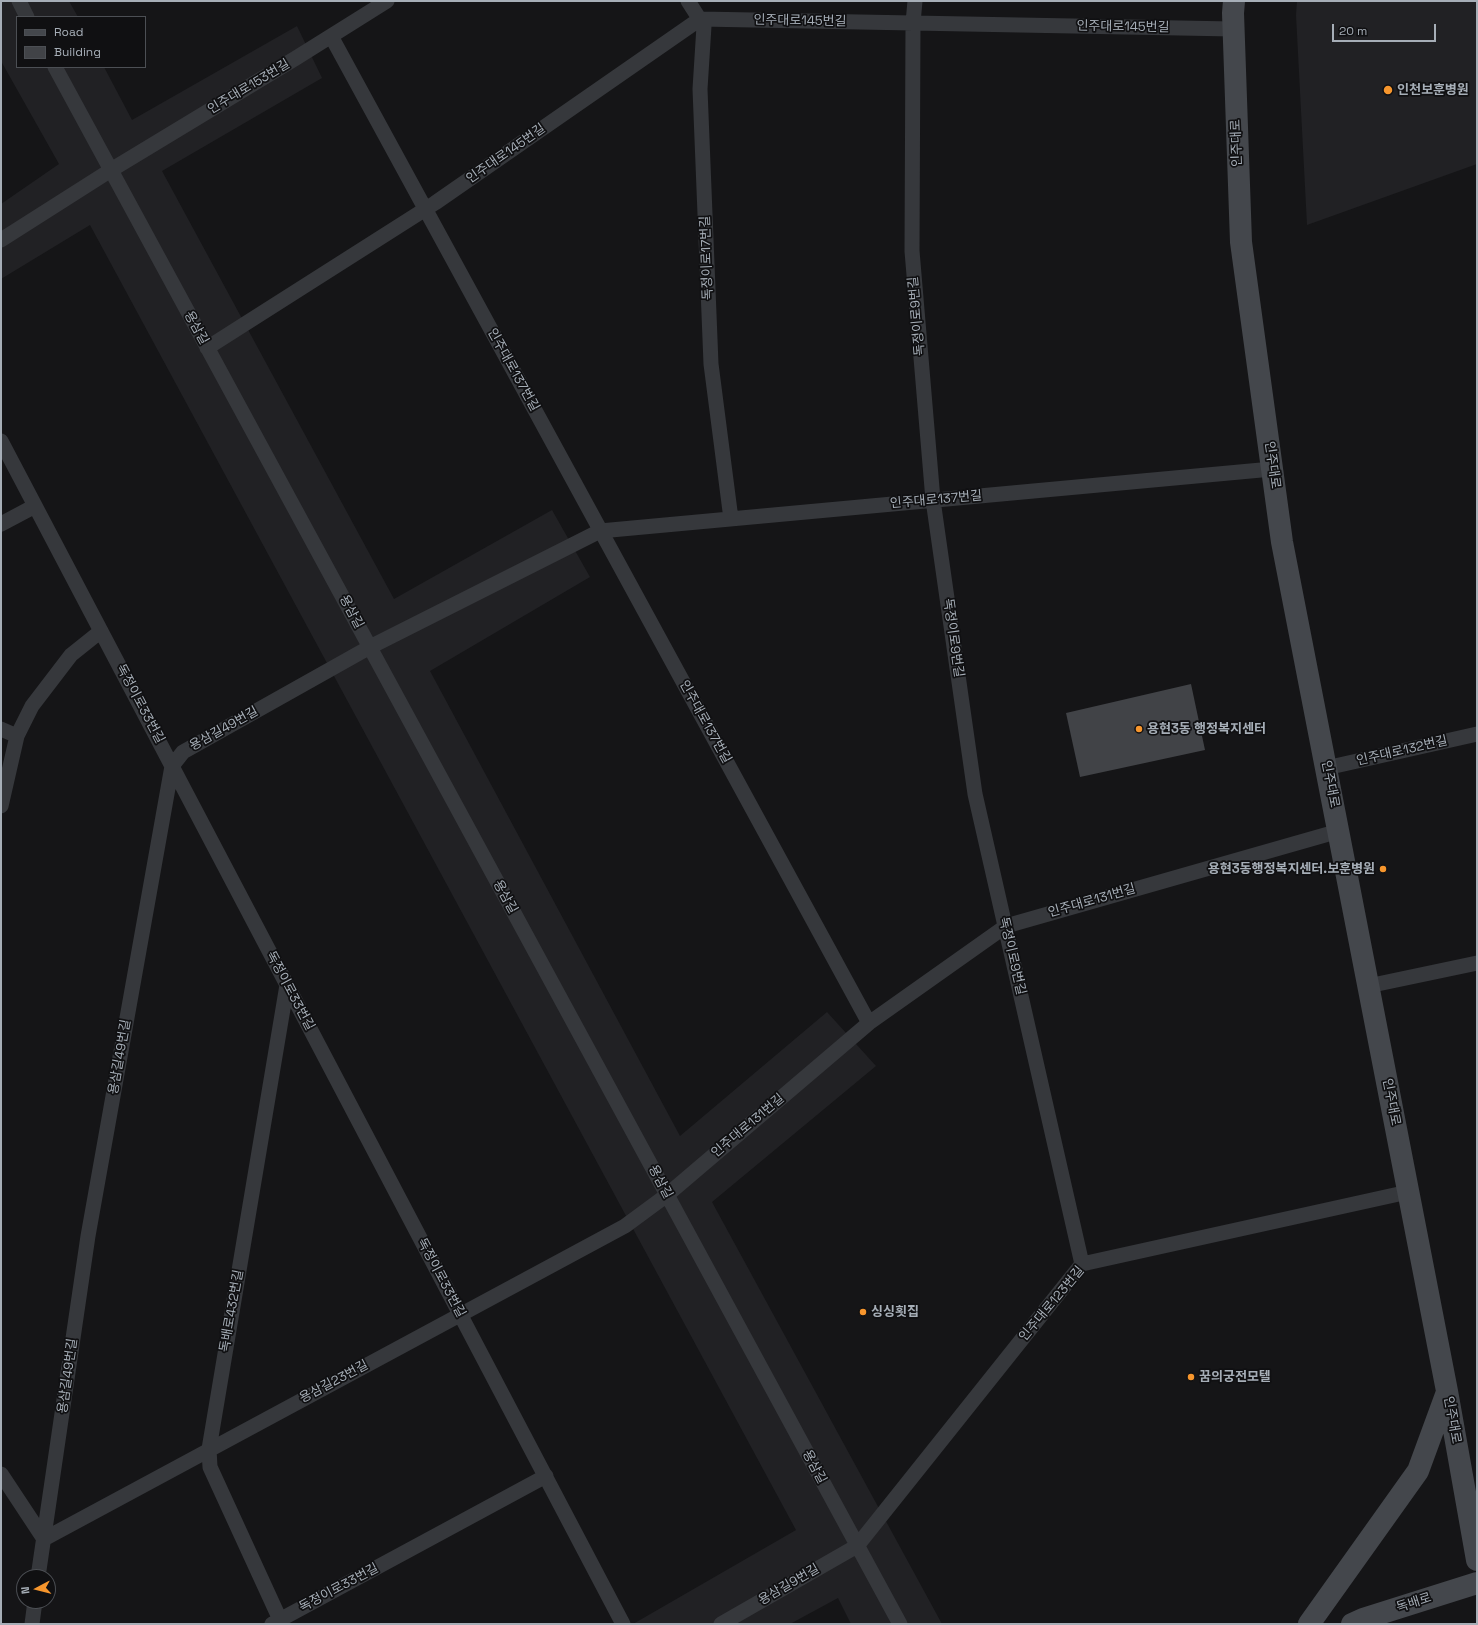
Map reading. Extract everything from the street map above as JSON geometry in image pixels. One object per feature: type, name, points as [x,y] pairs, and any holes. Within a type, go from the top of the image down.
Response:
[{"type":"main road","name":"인주대로","points":[[1234,1],[1233,29],[1241,242],[1282,542],[1447,1391],[1477,1560]]},
{"type":"main road","points":[[1309,1624],[1418,1471],[1447,1391]]},
{"type":"main road","name":"독배로","points":[[1352,1624],[1362,1619],[1477,1583]]},
{"type":"lane","points":[[19,1],[26,16]]},
{"type":"lane","name":"인주대로153번길","points":[[111,170],[387,1]]},
{"type":"lane","name":"독정이로17번길","points":[[688,1],[704,26],[700,89],[711,364],[731,519]]},
{"type":"lane","name":"독정이로9번길","points":[[915,1],[913,23],[912,251],[933,500],[975,794],[1082,1264]]},
{"type":"lane","name":"인주대로145번길","points":[[207,348],[425,209],[700,19],[1233,29]]},
{"type":"lane","points":[[331,36],[425,209]]},
{"type":"lane","name":"용삼길","points":[[56,68],[900,1624]]},
{"type":"lane","points":[[1,240],[111,170]]},
{"type":"lane","name":"인주대로137번길","points":[[425,209],[869,1023]]},
{"type":"lane","name":"독정이로33번길","points":[[1,441],[623,1624]]},
{"type":"lane","name":"인주대로137번길","points":[[370,648],[600,531],[1272,469]]},
{"type":"lane","points":[[1,524],[35,506]]},
{"type":"lane","points":[[1,806],[17,736],[32,706],[71,655],[101,631]]},
{"type":"lane","name":"용삼길49번길","points":[[39,1569],[88,1236],[172,766],[183,752],[370,648]]},
{"type":"lane","points":[[1,729],[17,736]]},
{"type":"lane","name":"인주대로132번길","points":[[1326,768],[1477,734]]},
{"type":"lane","name":"인주대로131번길","points":[[625,1226],[667,1195],[869,1023],[1006,926],[1339,831]]},
{"type":"lane","points":[[1368,986],[1477,963]]},
{"type":"lane","name":"독배로432번길","points":[[278,1623],[210,1467],[209,1450],[287,985]]},
{"type":"lane","name":"인주대로123번길","points":[[858,1546],[1082,1264],[1408,1192]]},
{"type":"lane","name":"용삼길23번길","points":[[44,1539],[625,1226]]},
{"type":"lane","points":[[1,1474],[44,1539]]},
{"type":"lane","name":"독정이로33번길","points":[[278,1623],[546,1476]]},
{"type":"lane","name":"용삼길9번길","points":[[721,1624],[858,1546]]},
{"type":"lane","points":[[32,1624],[34,1609]]},
{"type":"shaded area","points":[[1,1],[69,1],[77,16],[16,16],[16,68],[105,68],[132,120],[297,26],[322,78],[162,171],[394,599],[552,510],[590,577],[430,671],[680,1136],[827,1012],[876,1066],[712,1202],[942,1624],[851,1624],[838,1598],[790,1624],[633,1624],[796,1530],[90,225],[1,279],[1,204],[59,164],[1,61]]},
{"type":"shaded area","name":"인천보훈병원","points":[[1297,1],[1477,1],[1477,164],[1307,225],[1296,15]]},
{"type":"building","points":[[1191,684],[1205,750],[1080,777],[1066,713]]},
{"type":"place","name":"인천보훈병원","points":[[1388,90]]},
{"type":"place","name":"용현3동 행정복지센터","points":[[1139,729]]},
{"type":"place","name":"용현3동행정복지센터.보훈병원","points":[[1383,869]]},
{"type":"place","name":"싱싱횟집","points":[[863,1312]]},
{"type":"place","name":"꿈의궁전모텔","points":[[1191,1377]]}]
